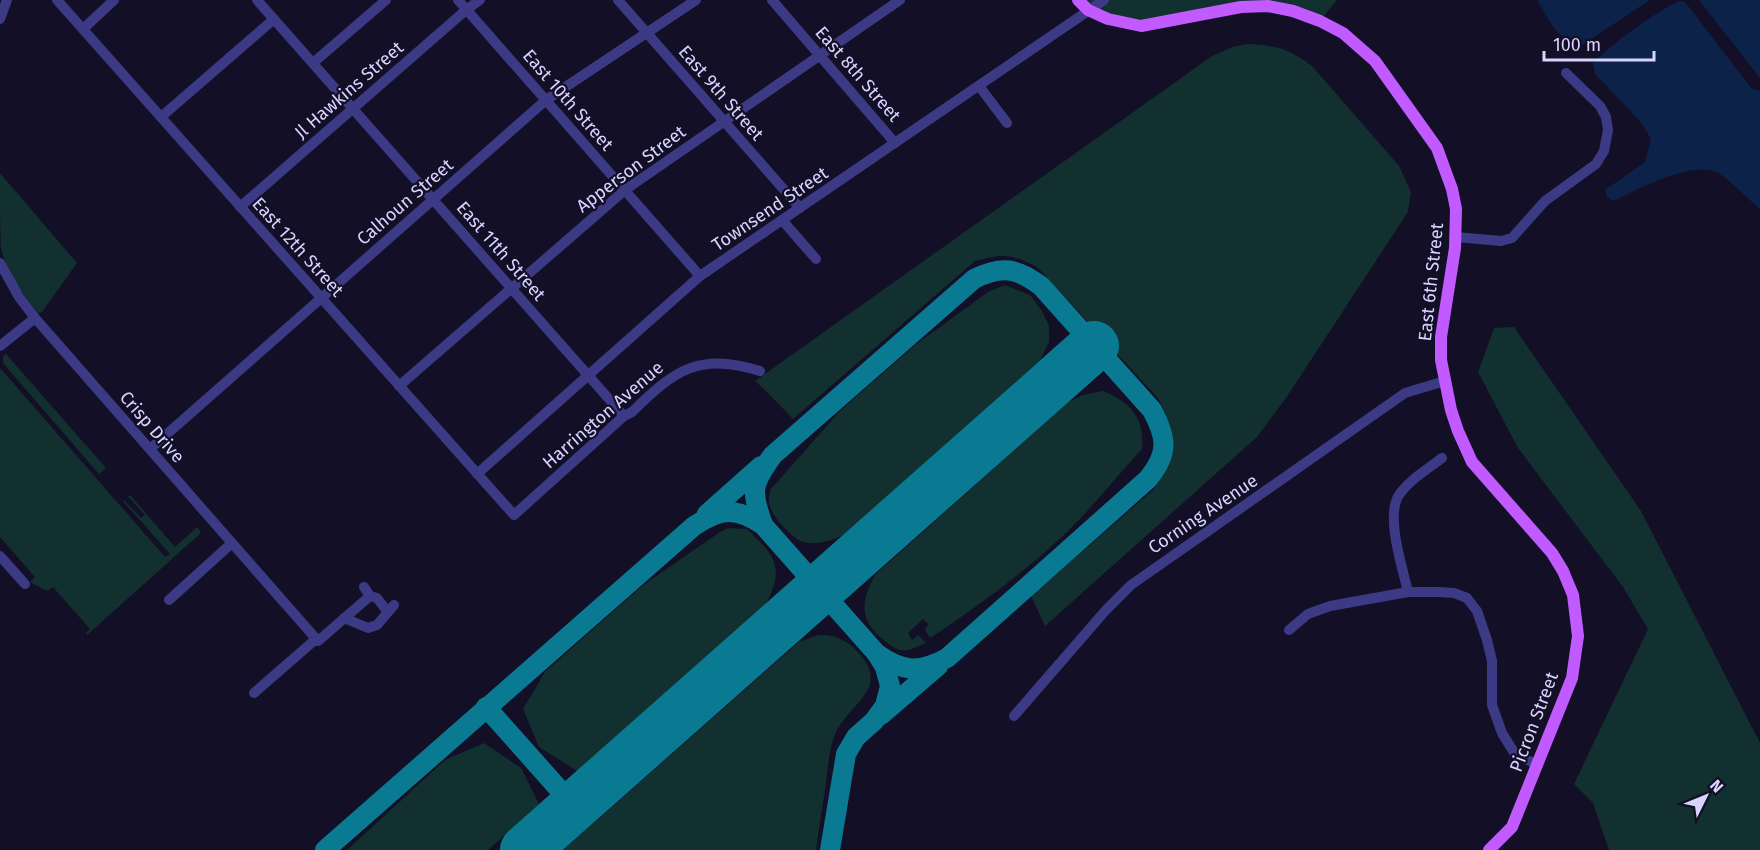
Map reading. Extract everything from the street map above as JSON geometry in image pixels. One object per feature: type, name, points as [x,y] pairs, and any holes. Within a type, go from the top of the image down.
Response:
[{"type":"main road","name":"East 6th Street","points":[[1078,0],[1088,10],[1108,20],[1141,26],[1222,9],[1268,3],[1320,21],[1343,33],[1361,46],[1375,61],[1426,131],[1446,168],[1456,209],[1456,237],[1441,337],[1445,381],[1458,431],[1472,462],[1552,552],[1573,595]]},
{"type":"main road","name":"Picron Street","points":[[1489,850],[1512,827],[1572,678],[1578,636],[1573,595]]},
{"type":"street","points":[[0,20],[7,0]]},
{"type":"street","name":"East 12th Street","points":[[57,0],[514,515]]},
{"type":"street","points":[[83,29],[114,0]]},
{"type":"street","name":"East 11th Street","points":[[257,0],[624,416]]},
{"type":"street","points":[[313,63],[386,0]]},
{"type":"street","name":"East 10th Street","points":[[458,0],[700,276]]},
{"type":"street","name":"Jl Hawkins Street","points":[[240,207],[466,9],[480,0]]},
{"type":"street","name":"East 9th Street","points":[[618,0],[800,208]]},
{"type":"street","name":"Calhoun Street","points":[[150,449],[546,100],[696,0]]},
{"type":"street","name":"East 8th Street","points":[[772,0],[896,143]]},
{"type":"street","name":"Apperson Street","points":[[399,386],[625,190],[900,0]]},
{"type":"street","name":"Townsend Street","points":[[477,474],[700,276],[1104,0]]},
{"type":"street","points":[[161,117],[274,19]]},
{"type":"street","points":[[1456,237],[1501,242],[1512,238],[1545,201],[1596,164],[1604,151],[1608,130],[1606,117],[1600,106],[1566,74]]},
{"type":"street","points":[[980,86],[1007,123]]},
{"type":"street","points":[[782,220],[816,258]]},
{"type":"street","name":"Crisp Drive","points":[[0,263],[19,297],[35,318],[316,639]]},
{"type":"street","points":[[0,346],[35,318]]},
{"type":"street","name":"Harrington Avenue","points":[[514,515],[624,416],[632,412],[675,374],[692,367],[723,364],[760,371]]},
{"type":"street","name":"Corning Avenue","points":[[1014,716],[1111,604],[1148,572],[1405,393],[1445,381]]},
{"type":"street","points":[[1408,592],[1393,518],[1396,501],[1409,484],[1442,458]]},
{"type":"street","points":[[169,600],[232,543]]},
{"type":"street","points":[[0,556],[25,585]]},
{"type":"street","points":[[254,693],[316,639],[318,641],[348,615],[367,592],[391,608],[377,625],[368,628],[348,615]]},
{"type":"street","points":[[1289,630],[1308,615],[1324,607],[1408,592],[1454,593],[1467,598],[1474,605],[1491,654],[1493,712],[1507,743],[1515,754],[1538,765]]},
{"type":"green space","points":[[1080,0],[1337,0],[1320,21],[1268,6],[1141,26],[1108,19]]},
{"type":"green space","points":[[1247,44],[1283,49],[1313,67],[1399,166],[1411,192],[1408,212],[1286,398],[1257,437],[1045,626],[1031,596],[1153,490],[1168,466],[1173,445],[1169,424],[1158,398],[1037,267],[1007,256],[975,261],[793,419],[755,381],[1212,56],[1232,47]]},
{"type":"green space","points":[[0,173],[77,263],[42,312],[38,313],[21,291],[3,257]]},
{"type":"green space","points":[[1005,285],[1030,295],[1042,311],[1049,326],[1049,342],[1040,360],[845,534],[819,543],[803,542],[794,536],[783,526],[770,508],[771,489],[840,411],[915,345],[988,292]]},
{"type":"green space","points":[[1514,327],[1641,511],[1760,743],[1760,850],[1609,850],[1593,803],[1574,784],[1648,629],[1623,587],[1518,448],[1478,372],[1494,328]]},
{"type":"green space","points":[[6,354],[106,468],[99,474],[3,363],[3,356]]},
{"type":"green space","points":[[0,368],[165,557],[170,554],[123,501],[141,518],[145,515],[128,496],[130,495],[175,547],[197,527],[201,533],[87,635],[90,629],[53,587],[47,591],[30,582],[35,577],[0,537]]},
{"type":"green space","points":[[1103,391],[1121,400],[1134,413],[1141,429],[1142,449],[1080,518],[1021,573],[930,638],[925,630],[928,624],[923,619],[908,633],[912,640],[918,635],[926,643],[910,649],[896,649],[877,634],[871,627],[865,611],[867,594],[875,575],[1068,402],[1083,395]]},
{"type":"green space","points":[[728,528],[747,529],[764,547],[774,563],[775,580],[766,604],[577,771],[539,747],[523,709],[545,672],[642,586]]},
{"type":"green space","points":[[818,635],[835,637],[849,644],[868,665],[871,677],[864,696],[840,725],[832,742],[816,850],[563,850],[799,642]]},
{"type":"green space","points":[[484,743],[521,768],[539,804],[488,850],[347,850],[445,760]]},
{"type":"water","points":[[1537,0],[1650,0],[1582,45],[1567,40],[1555,29]]},
{"type":"water","points":[[1699,0],[1760,0],[1760,78]]},
{"type":"water","points":[[1680,1],[1685,2],[1751,88],[1760,91],[1760,209],[1723,176],[1707,170],[1680,173],[1613,201],[1607,197],[1605,190],[1645,162],[1651,139],[1640,121],[1595,74],[1593,63],[1635,29]]},
{"type":"taxiway","points":[[763,525],[756,504],[755,488],[760,474],[773,455],[974,279],[993,272],[1001,270],[1017,272],[1041,286],[1152,410],[1161,429],[1164,445],[1160,461],[1148,479],[947,658],[928,666],[911,668],[895,664],[877,654]]},
{"type":"taxiway","points":[[707,514],[761,466]]},
{"type":"taxiway","points":[[325,850],[694,526],[712,516],[728,512],[745,515],[763,525],[877,654],[885,667],[890,686],[885,706],[874,721],[856,737],[846,754],[830,850]]},
{"type":"taxiway","points":[[881,715],[938,666]]},
{"type":"taxiway","points":[[486,707],[574,806]]},
{"type":"runway","points":[[525,850],[1094,346]]}]
